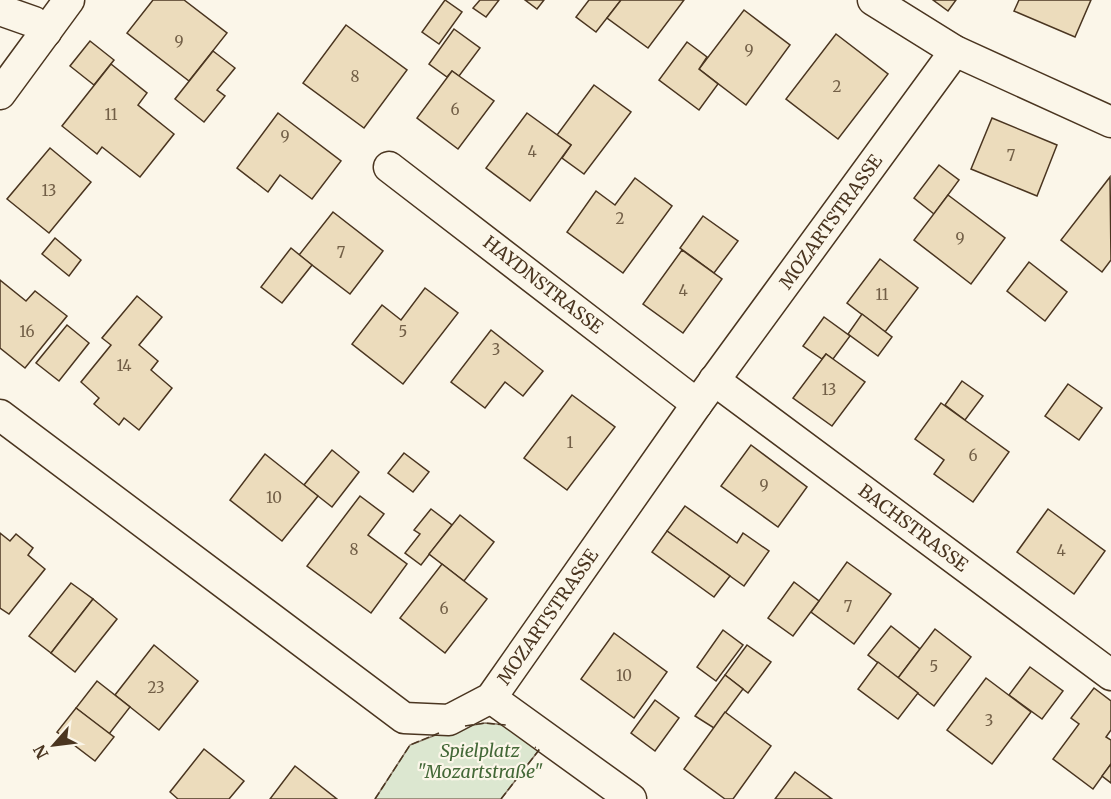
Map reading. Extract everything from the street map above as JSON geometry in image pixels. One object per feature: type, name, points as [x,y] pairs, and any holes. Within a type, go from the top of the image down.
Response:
[{"type":"street","points":[[0,94],[69,0]]},
{"type":"street","points":[[873,0],[955,51],[1111,122]]},
{"type":"street","points":[[0,10],[34,22],[46,32]]},
{"type":"street","name":"MOZARTSTRASSE","points":[[0,414],[404,718],[449,720],[491,698],[714,380],[955,51]]},
{"type":"street","name":"HAYDNSTRASSE","points":[[389,167],[697,404]]},
{"type":"street","name":"BACHSTRASSE","points":[[714,380],[1111,675]]},
{"type":"street","points":[[491,698],[631,799]]},
{"type":"green space","name":"Spielplatz \"Mozartstraße\"","points":[[485,723],[508,725],[539,750],[501,799],[375,799],[410,745],[451,729]]},
{"type":"building","points":[[153,0],[184,0],[227,33],[189,81],[127,33]]},
{"type":"building","points":[[445,0],[462,12],[439,44],[422,32]]},
{"type":"building","points":[[480,0],[499,0],[486,17],[473,8]]},
{"type":"building","points":[[525,0],[544,0],[537,9]]},
{"type":"building","points":[[589,0],[621,0],[596,32],[576,17]]},
{"type":"building","points":[[621,0],[684,0],[648,48],[607,18]]},
{"type":"building","points":[[933,0],[956,0],[948,11]]},
{"type":"building","points":[[1019,0],[1091,0],[1075,37],[1014,11]]},
{"type":"building","points":[[744,10],[790,45],[746,105],[699,69]]},
{"type":"building","points":[[346,25],[407,70],[364,128],[303,83]]},
{"type":"building","points":[[454,29],[480,48],[459,76],[452,71],[447,77],[429,64]]},
{"type":"building","points":[[836,34],[888,74],[838,139],[786,99]]},
{"type":"building","points":[[90,41],[114,60],[94,85],[70,66]]},
{"type":"building","points":[[687,42],[707,57],[699,69],[718,84],[699,110],[659,80]]},
{"type":"building","points":[[213,51],[235,68],[217,90],[225,96],[204,122],[175,99]]},
{"type":"building","points":[[111,64],[147,93],[138,105],[174,134],[140,177],[102,147],[97,154],[62,126]]},
{"type":"building","points":[[452,71],[494,101],[458,149],[417,118]]},
{"type":"building","points":[[594,85],[631,112],[584,174],[562,158],[571,145],[557,135]]},
{"type":"building","points":[[278,113],[341,161],[312,199],[280,175],[268,192],[237,168]]},
{"type":"building","points":[[527,113],[571,145],[530,201],[486,168]]},
{"type":"building","points":[[992,118],[1057,145],[1037,196],[971,169]]},
{"type":"building","points":[[50,148],[91,182],[49,233],[7,199]]},
{"type":"building","points":[[939,165],[959,180],[934,214],[914,198]]},
{"type":"building","points":[[1110,177],[1111,260],[1102,272],[1061,240]]},
{"type":"building","points":[[635,178],[672,206],[623,273],[567,232],[596,191],[615,205]]},
{"type":"building","points":[[948,195],[1005,238],[971,284],[914,240]]},
{"type":"building","points":[[333,212],[383,251],[350,294],[299,255]]},
{"type":"building","points":[[703,216],[738,241],[714,273],[680,248]]},
{"type":"building","points":[[55,238],[81,260],[69,276],[42,254]]},
{"type":"building","points":[[291,248],[312,265],[282,303],[261,287]]},
{"type":"building","points":[[682,250],[722,279],[683,333],[643,304]]},
{"type":"building","points":[[880,259],[918,288],[885,332],[847,303]]},
{"type":"building","points":[[1029,262],[1067,292],[1045,321],[1007,291]]},
{"type":"building","points":[[0,280],[26,301],[35,291],[67,316],[25,368],[0,348]]},
{"type":"building","points":[[425,288],[458,313],[403,384],[352,344],[382,305],[401,320]]},
{"type":"building","points":[[137,296],[162,317],[139,345],[158,361],[151,370],[172,388],[139,430],[124,418],[119,425],[94,404],[99,398],[81,382],[111,345],[102,338]]},
{"type":"building","points":[[862,314],[892,337],[878,356],[848,334]]},
{"type":"building","points":[[824,317],[850,336],[833,359],[826,354],[822,359],[803,346]]},
{"type":"building","points":[[67,325],[89,343],[59,381],[36,363]]},
{"type":"building","points":[[491,330],[543,371],[523,396],[505,382],[485,408],[451,382]]},
{"type":"building","points":[[826,354],[865,382],[832,426],[793,398]]},
{"type":"building","points":[[962,381],[983,396],[965,420],[945,405]]},
{"type":"building","points":[[1068,384],[1102,408],[1079,440],[1045,416]]},
{"type":"building","points":[[572,395],[615,427],[567,490],[524,458]]},
{"type":"building","points":[[941,403],[1009,452],[973,502],[934,474],[944,460],[915,439]]},
{"type":"building","points":[[751,445],[807,487],[778,527],[721,486]]},
{"type":"building","points":[[332,450],[359,472],[332,507],[304,485]]},
{"type":"building","points":[[404,453],[429,472],[413,492],[388,473]]},
{"type":"building","points":[[265,454],[318,496],[282,541],[230,500]]},
{"type":"building","points":[[360,496],[384,514],[368,535],[407,564],[371,613],[307,566]]},
{"type":"building","points":[[685,506],[737,543],[743,533],[769,551],[744,586],[667,531]]},
{"type":"building","points":[[431,509],[452,525],[421,565],[405,553],[420,534],[414,530]]},
{"type":"building","points":[[1048,509],[1105,551],[1074,594],[1017,552]]},
{"type":"building","points":[[460,515],[494,542],[464,581],[429,554]]},
{"type":"building","points":[[667,531],[730,576],[714,597],[652,552]]},
{"type":"building","points":[[0,533],[10,541],[16,534],[33,548],[28,555],[45,569],[9,614],[0,608]]},
{"type":"building","points":[[847,562],[891,594],[854,644],[811,612]]},
{"type":"building","points":[[442,564],[487,599],[445,653],[400,618]]},
{"type":"building","points":[[794,582],[819,601],[793,636],[768,618]]},
{"type":"building","points":[[71,583],[93,599],[51,653],[29,636]]},
{"type":"building","points":[[93,599],[117,619],[75,672],[51,653]]},
{"type":"building","points":[[891,626],[920,649],[898,678],[868,655]]},
{"type":"building","points":[[935,629],[971,657],[934,706],[898,678]]},
{"type":"building","points":[[723,630],[743,645],[716,681],[697,667]]},
{"type":"building","points":[[614,633],[667,672],[634,718],[581,679]]},
{"type":"building","points":[[154,645],[198,681],[159,730],[115,695]]},
{"type":"building","points":[[747,645],[771,662],[748,693],[725,675]]},
{"type":"building","points":[[878,662],[918,693],[898,719],[858,689]]},
{"type":"building","points":[[1030,667],[1063,691],[1042,719],[1009,695]]},
{"type":"building","points":[[725,675],[743,689],[714,728],[695,716]]},
{"type":"building","points":[[986,678],[1031,712],[992,764],[947,730]]},
{"type":"building","points":[[97,681],[130,707],[109,734],[76,708]]},
{"type":"building","points":[[1094,688],[1111,701],[1111,730],[1106,737],[1111,740],[1111,764],[1093,789],[1053,759],[1079,724],[1071,718]]},
{"type":"building","points":[[655,700],[679,718],[655,751],[631,733]]},
{"type":"building","points":[[76,708],[114,737],[95,761],[57,732]]},
{"type":"building","points":[[725,712],[771,746],[733,799],[725,799],[684,769]]},
{"type":"building","points":[[204,749],[244,781],[229,799],[178,799],[170,792]]},
{"type":"building","points":[[1111,764],[1111,783],[1102,776]]},
{"type":"building","points":[[295,766],[337,799],[270,799]]},
{"type":"building","points":[[795,772],[832,799],[775,799]]},
{"type":"fence","points":[[465,726],[485,723],[507,725]]},
{"type":"fence","points":[[375,799],[410,745],[439,733]]},
{"type":"fence","points":[[501,799],[539,750],[535,747]]}]
